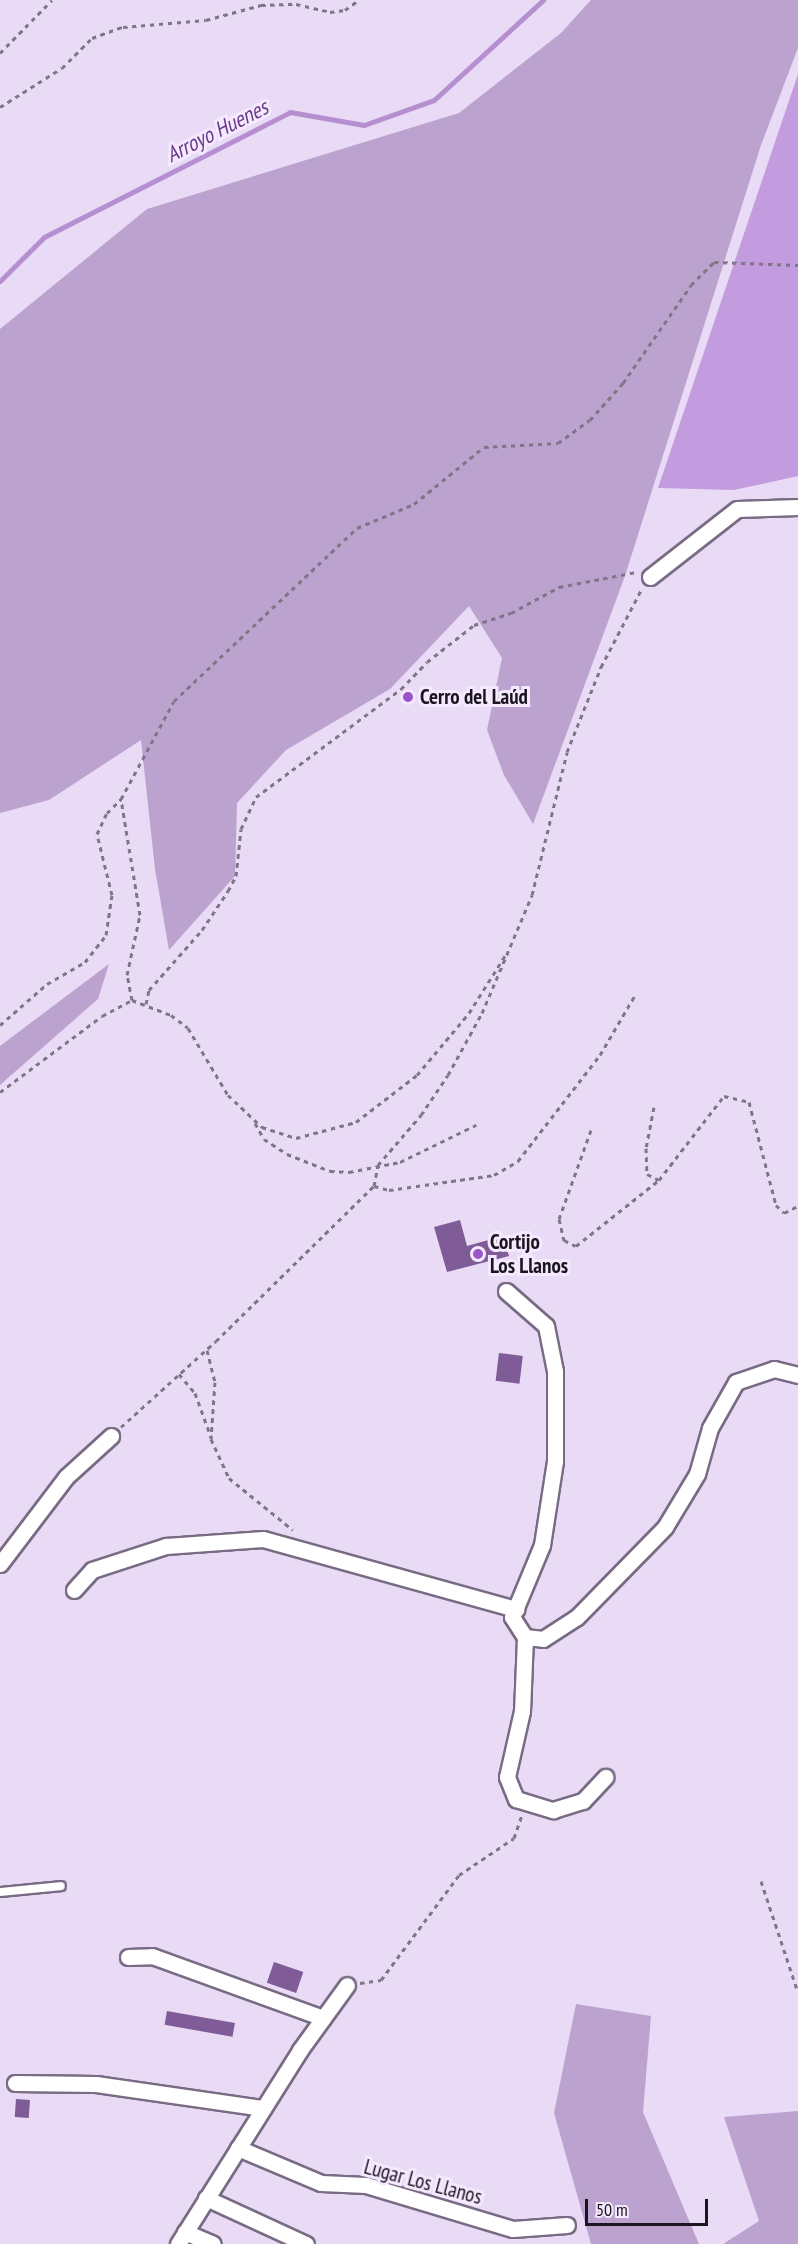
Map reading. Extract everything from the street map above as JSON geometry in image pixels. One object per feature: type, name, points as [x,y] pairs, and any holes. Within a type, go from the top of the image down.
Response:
[{"type":"street","points":[[650,577],[737,509],[798,507]]},
{"type":"street","points":[[506,1291],[546,1326],[555,1371],[555,1461],[542,1545],[512,1617],[525,1637],[522,1711],[507,1777],[516,1799],[553,1810],[583,1801],[605,1777]]},
{"type":"street","points":[[525,1637],[543,1639],[577,1617],[665,1527],[697,1474],[711,1428],[736,1382],[774,1369],[798,1375]]},
{"type":"street","points":[[0,1564],[66,1477],[111,1436]]},
{"type":"street","points":[[74,1590],[92,1570],[166,1546],[263,1539],[320,1552],[516,1609]]},
{"type":"street","points":[[128,1957],[152,1956],[322,2018]]},
{"type":"street","points":[[213,2244],[182,2238],[263,2109],[346,1985]]},
{"type":"street","points":[[15,2083],[96,2084],[263,2109]]},
{"type":"street","name":"Lugar Los Llanos","points":[[238,2148],[321,2183],[366,2185],[513,2229],[567,2225]]},
{"type":"street","points":[[206,2198],[306,2244]]},
{"type":"lane","points":[[0,1892],[61,1886]]},
{"type":"path","points":[[0,53],[52,0]]},
{"type":"path","points":[[0,107],[62,68],[92,38],[123,27],[206,20],[261,5],[296,3],[330,12],[345,10],[359,0]]},
{"type":"path","points":[[0,1026],[47,984],[85,962],[106,935],[112,896],[97,834],[107,813],[121,800],[174,701],[357,528],[414,504],[484,447],[558,443],[582,426],[623,383],[691,285],[714,262],[798,266]]},
{"type":"path","points":[[111,1436],[207,1350],[374,1186],[378,1165],[421,1115],[448,1075],[482,1013],[512,945],[546,849],[567,752],[601,667],[650,577],[642,571],[559,587],[510,613],[474,625],[427,662],[401,689],[256,797],[241,829],[236,876],[202,930],[148,990],[146,1004]]},
{"type":"path","points":[[121,800],[140,915],[127,975],[132,1000]]},
{"type":"path","points":[[0,1092],[102,1016],[132,1000],[146,1004],[188,1028],[228,1095],[262,1127],[296,1138],[356,1122],[417,1075],[469,1013],[512,945]]},
{"type":"path","points":[[374,1186],[389,1190],[494,1175],[518,1161],[600,1055],[635,995]]},
{"type":"path","points":[[591,1131],[560,1219],[564,1240],[576,1246],[659,1180],[724,1096],[749,1102],[776,1205],[784,1213],[798,1206]]},
{"type":"path","points":[[654,1107],[646,1148],[647,1174],[659,1180]]},
{"type":"path","points":[[252,1118],[264,1139],[312,1165],[349,1172],[400,1162],[476,1125]]},
{"type":"path","points":[[207,1350],[215,1382],[211,1439]]},
{"type":"path","points":[[179,1374],[195,1394],[211,1439],[230,1478],[320,1552]]},
{"type":"path","points":[[346,1985],[381,1980],[459,1875],[514,1838],[523,1810],[516,1799]]},
{"type":"path","points":[[761,1881],[798,1992]]},
{"type":"shaded area","points":[[591,0],[798,0],[798,48],[761,145],[625,576],[533,824],[504,775],[487,730],[502,658],[469,606],[390,689],[286,750],[237,803],[235,876],[169,950],[155,869],[141,740],[49,800],[0,813],[0,329],[147,209],[459,113],[561,33]]},
{"type":"shaded area","points":[[798,74],[798,476],[734,490],[658,488]]},
{"type":"shaded area","points":[[109,964],[98,999],[0,1085],[0,1046]]},
{"type":"shaded area","points":[[576,2004],[651,2016],[643,2112],[699,2244],[591,2244],[554,2113]]},
{"type":"shaded area","points":[[798,2111],[798,2244],[723,2244],[759,2221],[724,2117]]},
{"type":"building","points":[[460,1220],[467,1246],[503,1236],[509,1256],[447,1272],[434,1227]]},
{"type":"building","points":[[499,1353],[523,1356],[519,1384],[496,1381]]},
{"type":"building","points":[[274,1962],[303,1972],[296,1993],[267,1983]]},
{"type":"building","points":[[167,2011],[235,2023],[233,2037],[165,2025]]},
{"type":"building","points":[[16,2099],[30,2100],[29,2118],[15,2117]]},
{"type":"waterway","name":"Arroyo Huenes","points":[[0,281],[44,237],[290,112],[364,125],[434,100],[543,0]]},
{"type":"place","name":"Cerro del Laúd","points":[[408,697]]},
{"type":"place","name":"Cortijo Los Llanos","points":[[478,1254]]}]
